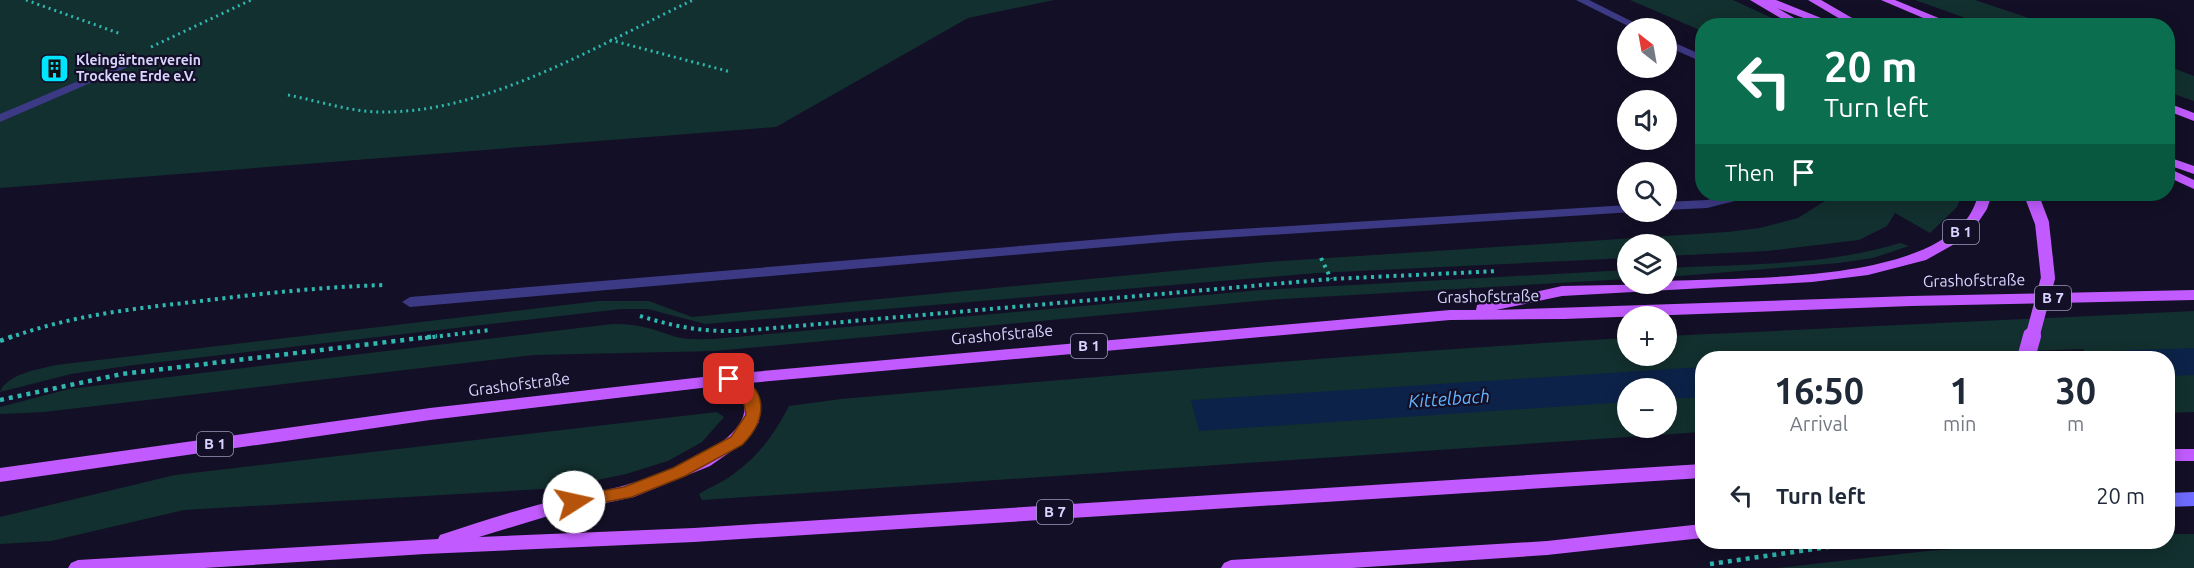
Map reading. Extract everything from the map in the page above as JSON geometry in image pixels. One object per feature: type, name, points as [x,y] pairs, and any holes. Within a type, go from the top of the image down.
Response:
[{"type":"main road","points":[[1755,0],[1788,18]]},
{"type":"main road","points":[[1766,0],[1814,18]]},
{"type":"main road","points":[[1813,0],[1846,18]]},
{"type":"main road","points":[[1886,0],[1932,18]]},
{"type":"main road","points":[[2175,110],[2194,117]]},
{"type":"main road","points":[[2175,163],[2194,170]]},
{"type":"main road","points":[[2175,176],[2194,185]]},
{"type":"main road","name":"B 1","points":[[1450,315],[1562,291],[1812,278],[1868,272],[1922,257],[1953,239],[1970,224],[1983,201]]},
{"type":"main road","points":[[2028,351],[2048,278],[2042,223],[2034,201]]},
{"type":"main road","name":"Grashofstraße","points":[[0,475],[430,414],[729,379],[1450,315],[1564,314],[1911,301],[2194,295]]},
{"type":"main road","points":[[425,547],[574,502],[626,492],[679,472],[722,451],[744,434],[754,415],[752,398],[746,387],[729,379]]},
{"type":"main road","points":[[2175,455],[2194,455]]},
{"type":"main road","name":"B 7","points":[[78,568],[425,547],[694,535],[1695,472]]},
{"type":"main road","points":[[2175,500],[2194,500]]},
{"type":"main road","points":[[1231,568],[1547,548],[1695,532]]},
{"type":"lane","points":[[1581,0],[1619,18]]},
{"type":"lane","points":[[1677,47],[1695,56]]},
{"type":"lane","points":[[0,118],[128,63]]},
{"type":"lane","points":[[1677,205],[1719,201]]},
{"type":"lane","points":[[410,302],[1175,237],[1617,210]]},
{"type":"path","points":[[26,0],[122,34]]},
{"type":"path","points":[[144,50],[251,0]]},
{"type":"path","points":[[288,95],[380,112],[414,111],[447,106],[518,82],[693,0]]},
{"type":"path","points":[[610,39],[731,72]]},
{"type":"path","points":[[143,42],[154,46]]},
{"type":"path","points":[[1324,264],[1331,279]]},
{"type":"path","name":"Grashofstraße","points":[[636,316],[684,329],[709,332],[740,331],[1331,279],[1509,270]]},
{"type":"path","points":[[0,341],[39,327],[83,316],[130,309],[306,288],[390,285]]},
{"type":"path","points":[[0,400],[122,374],[493,329]]},
{"type":"path","points":[[1702,565],[1814,549]]},
{"type":"green space","points":[[0,0],[1054,0],[968,18],[776,127],[0,188]]},
{"type":"green space","points":[[1630,0],[1733,0],[1772,18],[1695,18],[1695,28],[1677,20],[1677,18],[1672,18]]},
{"type":"green space","points":[[1915,0],[1975,0],[2029,18],[1965,18]]},
{"type":"green space","points":[[2175,69],[2194,76],[2194,101],[2175,94]]},
{"type":"green space","points":[[1825,201],[1959,201],[1957,207],[1930,233],[1895,213],[1887,226],[1859,240],[1767,251],[1677,256],[1677,235],[1760,228],[1798,218]]},
{"type":"green space","points":[[1617,239],[1617,258],[1317,273],[705,324],[648,309],[621,309],[134,365],[71,374],[0,392],[9,381],[16,377],[56,365],[599,301],[649,301],[692,317],[1267,262]]},
{"type":"green space","points":[[1900,243],[1909,246],[1873,258],[1839,263],[1677,276],[1677,268],[1814,260],[1872,251]]},
{"type":"green space","points":[[1617,271],[1617,280],[1267,300],[715,351],[534,355],[44,412],[0,414],[0,407],[69,389],[612,324],[645,327],[681,338],[713,339],[1261,290]]},
{"type":"green space","points":[[2194,311],[2194,412],[2175,413],[2175,351],[1695,351],[1695,432],[1677,434],[1677,378],[1617,378],[1617,438],[702,500],[699,494],[728,478],[756,454],[777,428],[789,406],[841,399],[1430,351],[1617,339],[1617,366],[1677,366],[1677,336]]},
{"type":"green space","points":[[717,412],[724,417],[702,442],[668,461],[626,474],[560,488],[184,510],[51,541],[0,544],[0,517],[175,475]]},
{"type":"green space","points":[[2175,534],[2194,534],[2194,568],[1777,568],[1927,551],[2175,549]]},
{"type":"water","points":[[2194,348],[2194,375],[2175,376],[2175,351],[2107,351]]},
{"type":"water","name":"Kittelbach","points":[[1695,367],[1695,397],[1677,398],[1677,378],[1617,378],[1617,403],[1199,431],[1191,400]]},
{"type":"pier","points":[[2084,349],[2083,351],[2022,351]]},
{"type":"place","name":"Kleingärtnerverein Trockene Erde e.V.","points":[[55,68]]},
{"type":"route","points":[[574,502],[626,492],[679,472],[737,441],[744,434],[754,415],[752,398],[746,387],[729,379]]}]
